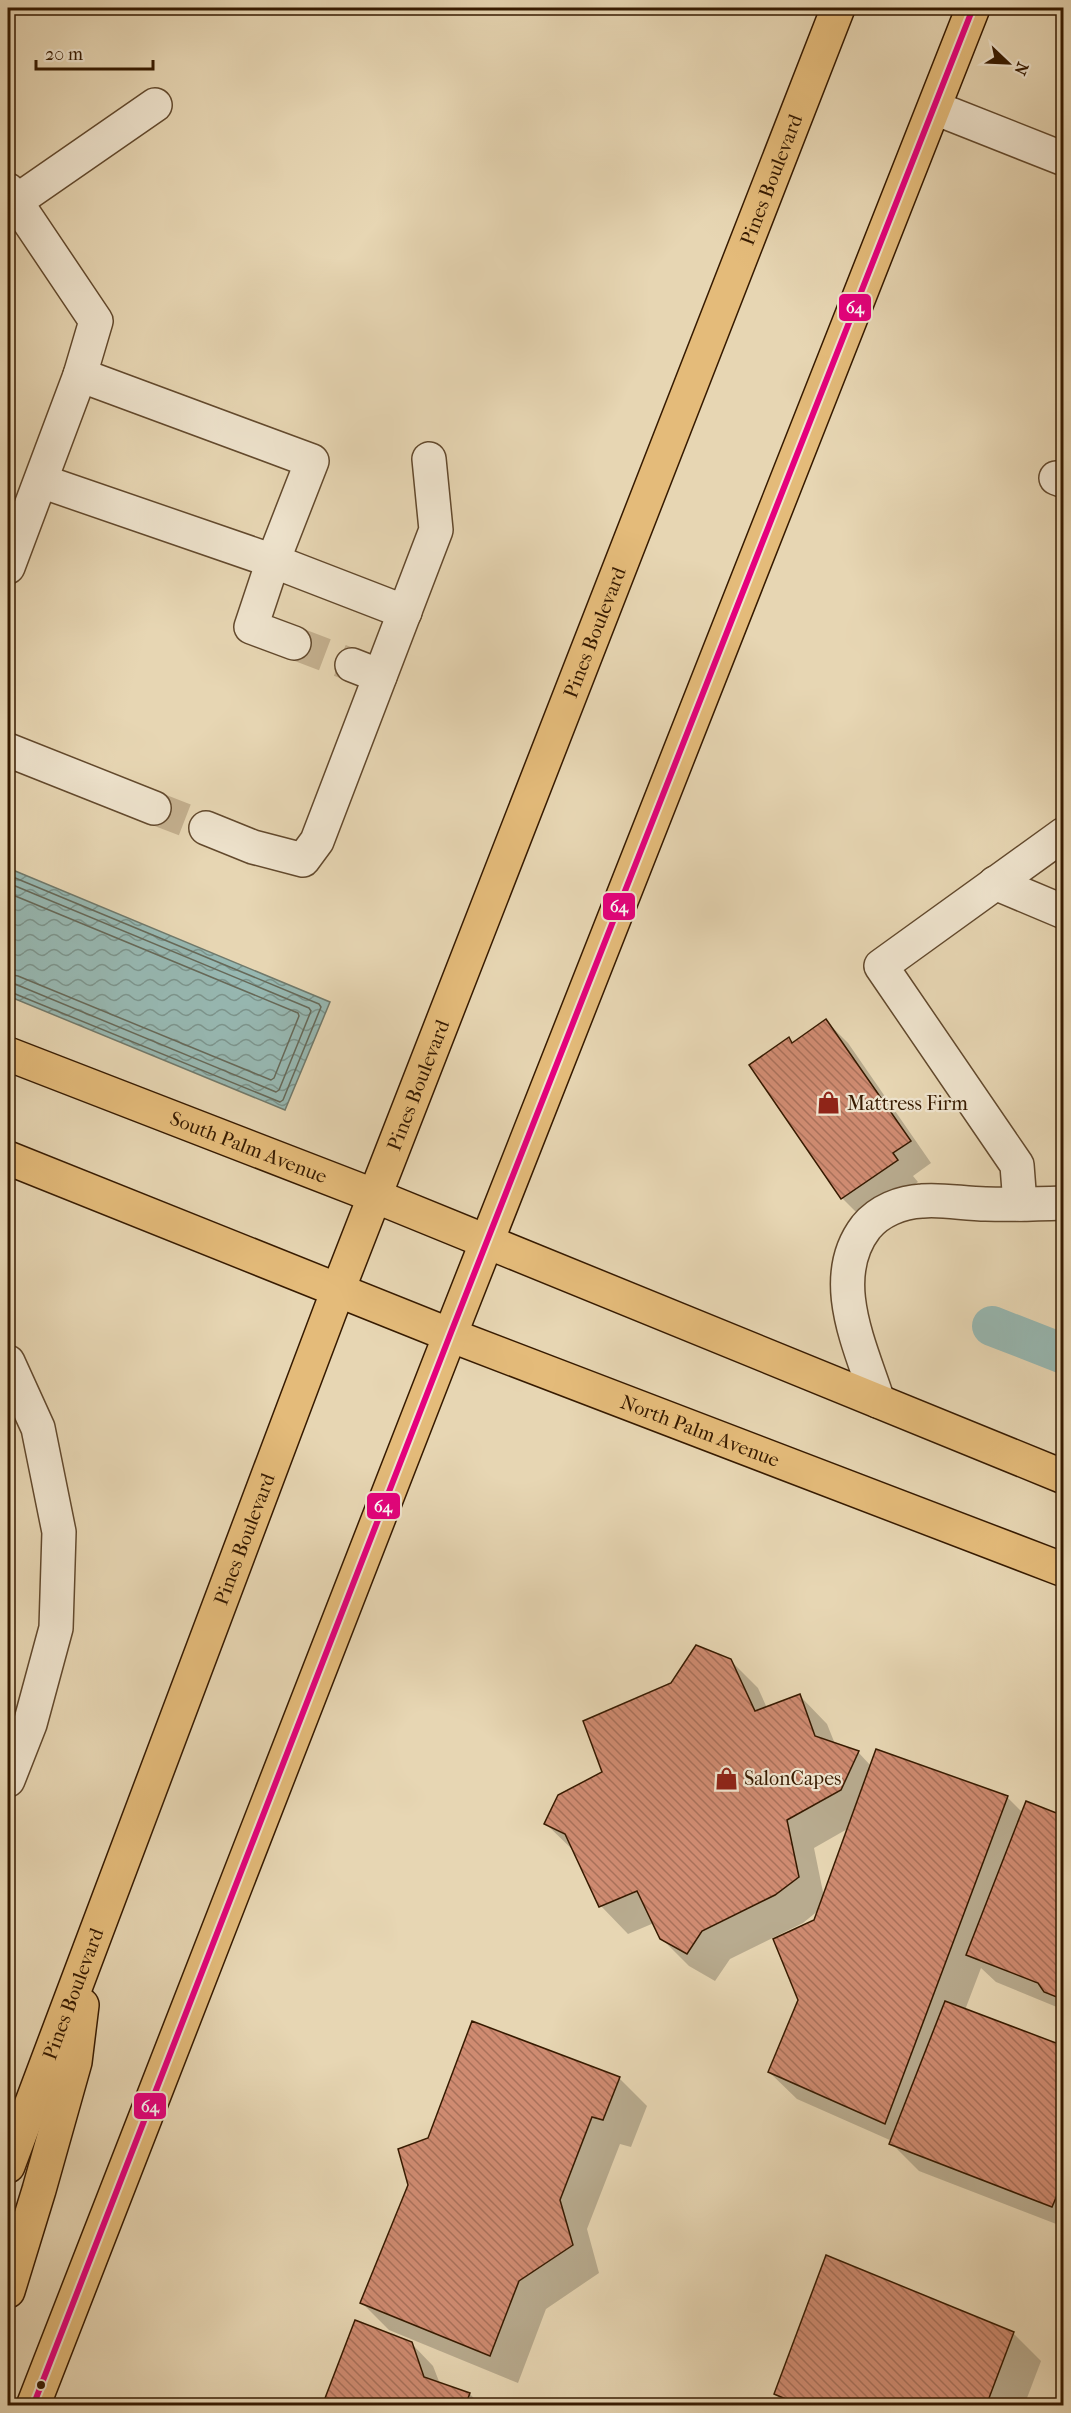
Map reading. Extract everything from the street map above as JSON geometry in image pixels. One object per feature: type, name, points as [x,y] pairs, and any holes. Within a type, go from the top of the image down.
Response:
[{"type":"main road","name":"Pines Boulevard","points":[[8,2166],[338,1290],[838,8]]},
{"type":"main road","points":[[33,2406],[450,1335],[973,8]]},
{"type":"main road","name":"South Palm Avenue","points":[[8,1054],[488,1241]]},
{"type":"main road","points":[[8,1158],[338,1290]]},
{"type":"main road","points":[[488,1241],[1064,1477]]},
{"type":"main road","name":"North Palm Avenue","points":[[338,1290],[1064,1570]]},
{"type":"main road","points":[[8,2291],[75,2062],[89,1949]]},
{"type":"street","points":[[8,567],[80,375],[96,321],[11,196],[155,105]]},
{"type":"street","points":[[935,108],[1064,159]]},
{"type":"street","points":[[80,375],[312,461],[273,561],[251,627],[294,643]]},
{"type":"street","points":[[206,828],[253,847],[303,860],[317,840],[366,670],[405,612],[436,530],[429,459]]},
{"type":"street","points":[[40,481],[273,561],[405,612]]},
{"type":"street","points":[[8,750],[154,808]]},
{"type":"street","points":[[1020,1204],[1017,1165],[881,966],[1064,834]]},
{"type":"street","points":[[995,883],[1064,912]]},
{"type":"street","points":[[878,1401],[852,1321],[846,1275],[852,1249],[871,1221],[901,1204],[921,1201],[1064,1203]]},
{"type":"street","points":[[8,1362],[38,1428],[59,1532],[56,1628],[30,1724],[8,1780]]},
{"type":"water","points":[[8,868],[330,1002],[285,1110],[8,996]]},
{"type":"building","name":"Mattress Firm","points":[[826,1019],[911,1141],[893,1153],[898,1160],[841,1199],[749,1065],[789,1037],[792,1043]]},
{"type":"building","points":[[696,1645],[731,1659],[755,1711],[800,1694],[815,1736],[859,1751],[841,1790],[787,1820],[799,1877],[775,1895],[702,1931],[687,1954],[660,1939],[637,1891],[599,1907],[565,1834],[544,1824],[558,1795],[602,1772],[583,1721],[671,1683]]},
{"type":"building","points":[[876,1749],[1008,1796],[885,2124],[768,2072],[798,2000],[773,1939],[814,1920]]},
{"type":"building","points":[[1026,1801],[1064,1816],[1064,2000],[1044,1992],[1038,1983],[966,1955]]},
{"type":"building","points":[[945,2001],[1064,2046],[1064,2179],[1052,2207],[889,2144]]},
{"type":"building","points":[[472,2021],[620,2077],[603,2120],[592,2117],[560,2200],[573,2245],[519,2281],[490,2356],[360,2303],[408,2185],[398,2149],[428,2138]]},
{"type":"building","points":[[826,2255],[1014,2332],[986,2406],[802,2406],[774,2394]]},
{"type":"building","points":[[355,2320],[412,2342],[424,2377],[470,2393],[465,2406],[322,2406]]},
{"type":"waterway","points":[[992,1326],[1064,1354]]},
{"type":"tunnel","points":[[294,643],[352,665]]},
{"type":"tunnel","points":[[154,808],[206,828]]},
{"type":"transit line","name":"64","points":[[33,2406],[450,1335],[973,8]]},
{"type":"place","name":"Mattress Firm","points":[[829,1103]]},
{"type":"place","name":"SalonCapes","points":[[726,1778]]}]
